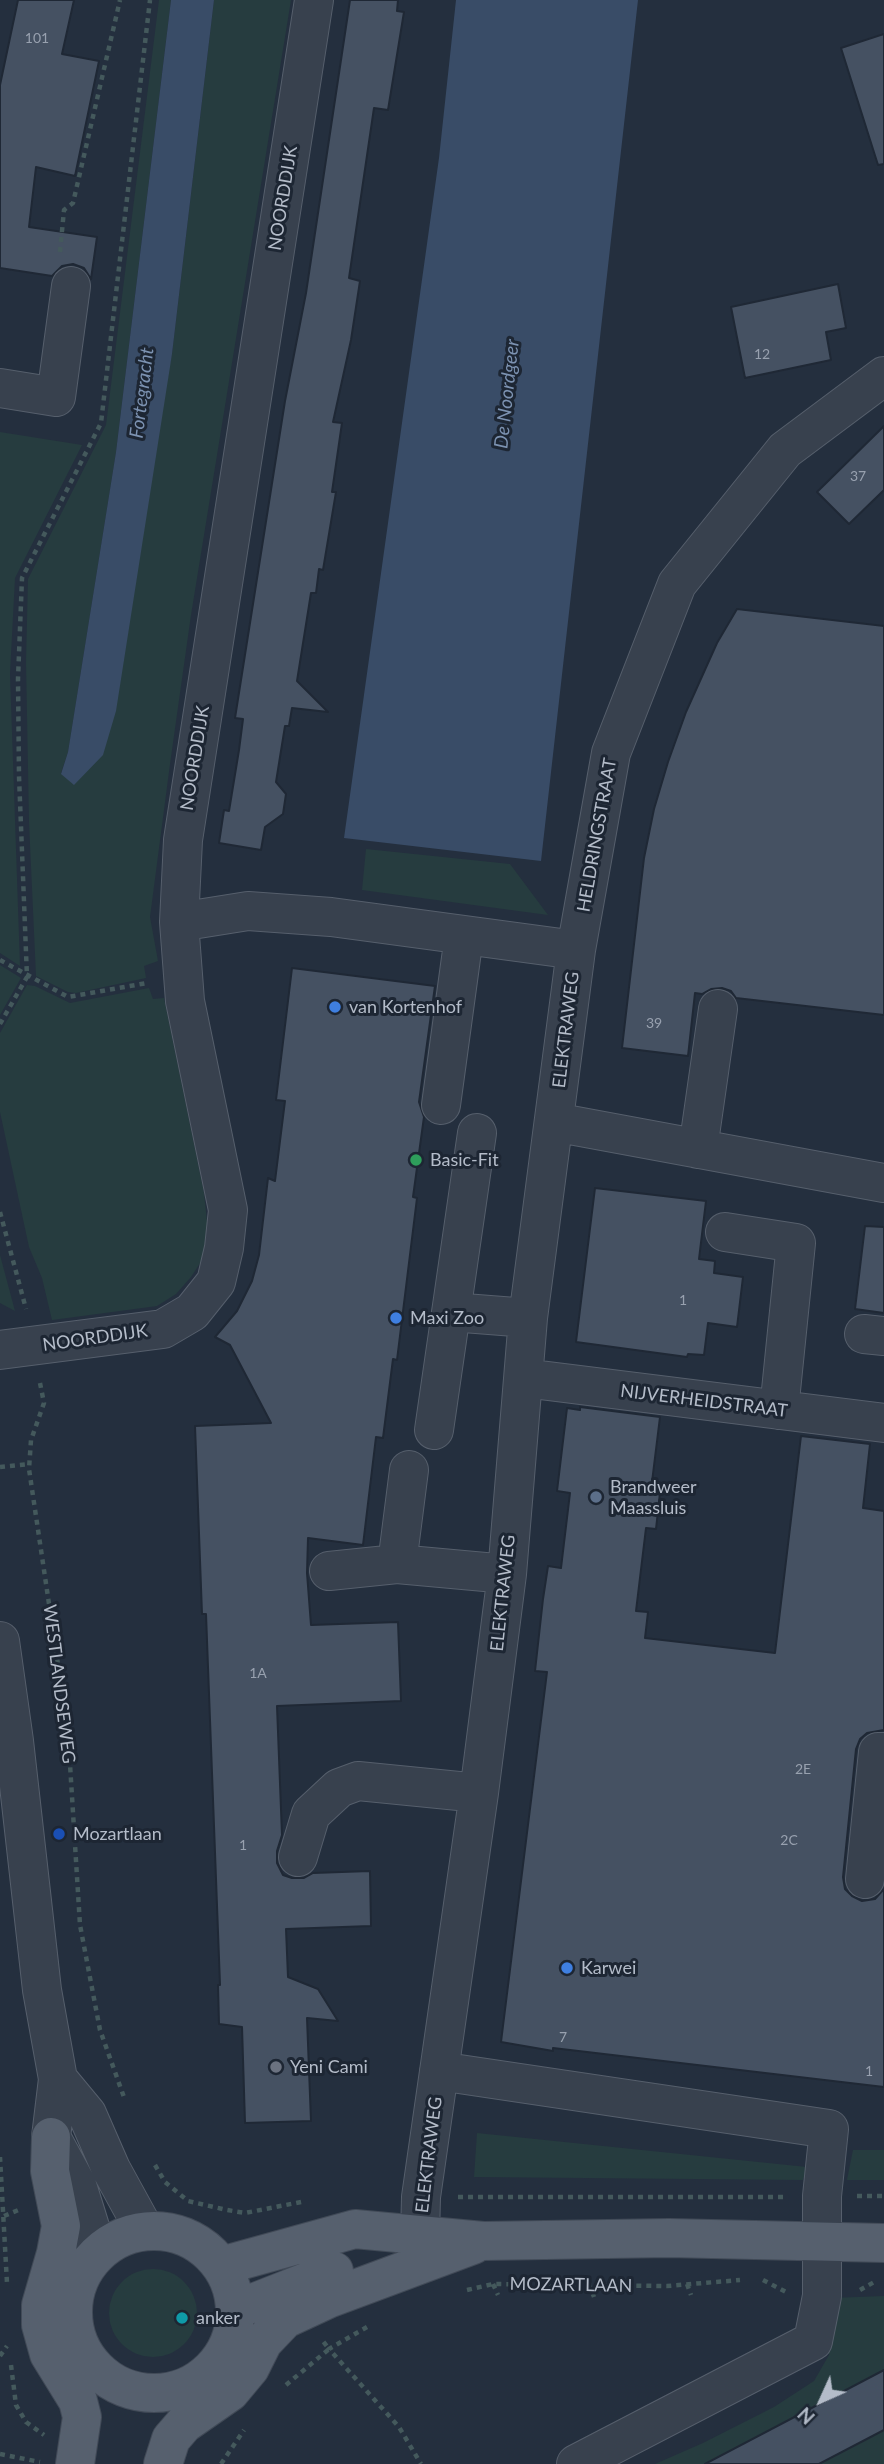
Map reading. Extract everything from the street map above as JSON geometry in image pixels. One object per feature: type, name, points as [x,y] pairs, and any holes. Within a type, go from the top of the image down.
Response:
[{"type":"main road","points":[[51,2137],[50,2171],[61,2226],[57,2253],[41,2305],[41,2325],[49,2354],[78,2400],[82,2417],[75,2464]]},
{"type":"main road","points":[[221,2266],[355,2229],[483,2241],[669,2238],[884,2243]]},
{"type":"main road","points":[[145,2231],[167,2232],[188,2238],[206,2250],[221,2266],[231,2287],[235,2309],[233,2332],[211,2370],[182,2388],[161,2392],[138,2391],[101,2373],[79,2342],[74,2323],[74,2304],[86,2268],[98,2253],[120,2238],[145,2231]]},
{"type":"main road","points":[[235,2309],[420,2235]]},
{"type":"main road","points":[[163,2464],[171,2439],[184,2424],[230,2392],[250,2368],[263,2342],[285,2319],[328,2299],[483,2241]]},
{"type":"main road","points":[[99,2464],[117,2383]]},
{"type":"main road","points":[[140,2464],[161,2392]]},
{"type":"street","name":"NOORDDIJK","points":[[17,1348],[163,1329],[192,1312],[216,1282],[224,1248],[228,1210],[182,977],[179,922],[183,840],[314,0]]},
{"type":"street","points":[[0,388],[55,397],[71,286]]},
{"type":"street","name":"HELDRINGSTRAAT","points":[[576,950],[611,753],[677,584],[786,450],[884,376]]},
{"type":"street","points":[[179,922],[248,911],[331,917],[576,950]]},
{"type":"street","points":[[440,1105],[464,936]]},
{"type":"street","name":"ELEKTRAWEG","points":[[420,2235],[421,2197],[479,1793],[507,1574],[528,1318],[576,950]]},
{"type":"street","points":[[698,1149],[718,1009]]},
{"type":"street","points":[[554,1122],[884,1183]]},
{"type":"street","points":[[434,1430],[477,1133]]},
{"type":"street","points":[[725,1232],[796,1243],[779,1410]]},
{"type":"street","points":[[451,1312],[528,1318]]},
{"type":"street","name":"NIJVERHEIDSTRAAT","points":[[524,1378],[884,1423]]},
{"type":"street","points":[[397,1564],[409,1471]]},
{"type":"street","points":[[329,1571],[397,1564],[507,1574]]},
{"type":"street","points":[[0,1641],[42,1990],[58,2079],[51,2137],[77,2185],[98,2253]]},
{"type":"street","points":[[865,1879],[878,1752],[884,1752]]},
{"type":"street","points":[[298,1857],[311,1814],[339,1788],[358,1781],[479,1793]]},
{"type":"street","points":[[439,2071],[829,2129],[822,2196],[822,2296],[813,2341],[576,2464]]},
{"type":"street","points":[[58,2079],[87,2114],[111,2169],[145,2231]]},
{"type":"path","points":[[71,286],[57,283],[64,210],[73,203],[120,0]]},
{"type":"path","points":[[0,1024],[27,977],[18,693],[22,578],[101,423],[150,0]]},
{"type":"path","points":[[0,960],[68,997],[182,977]]},
{"type":"path","name":"WESTLANDSEWEG","points":[[0,1212],[24,1294],[17,1348],[44,1403],[31,1440],[29,1464],[68,1732],[80,1925],[100,2030],[128,2109]]},
{"type":"path","points":[[0,1467],[29,1464]]},
{"type":"path","points":[[0,2157],[4,2216],[3,2258]]},
{"type":"path","points":[[421,2197],[822,2196]]},
{"type":"path","name":"MOZARTLAAN","points":[[461,2291],[493,2284],[667,2286],[742,2280]]},
{"type":"path","points":[[753,2280],[765,2280],[791,2295],[822,2296]]},
{"type":"path","points":[[493,2284],[498,2295]]},
{"type":"path","points":[[687,2284],[691,2295]]},
{"type":"path","points":[[589,2285],[594,2297]]},
{"type":"path","points":[[368,2326],[330,2349],[399,2427],[421,2464]]},
{"type":"path","points":[[0,2356],[10,2343]]},
{"type":"path","points":[[0,2454],[51,2464]]},
{"type":"green space","points":[[159,0],[171,0],[116,452],[68,752],[61,773],[74,784],[172,354],[214,0],[291,0],[191,615],[170,764],[150,917],[158,961],[144,966],[146,978],[76,993],[68,992],[36,976],[29,822],[26,662],[28,579],[106,425]]},
{"type":"green space","points":[[0,432],[82,445],[15,578],[10,674],[20,966],[0,953]]},
{"type":"green space","points":[[366,849],[510,864],[548,915],[362,890]]},
{"type":"green space","points":[[0,965],[21,978],[0,1015]]},
{"type":"green space","points":[[27,985],[35,986],[70,1003],[149,988],[153,999],[164,998],[204,1193],[208,1231],[204,1257],[191,1277],[176,1294],[157,1306],[52,1320],[42,1278],[29,1247],[0,1112],[0,1033]]},
{"type":"green space","points":[[0,1255],[4,1270],[15,1311],[0,1303]]},
{"type":"green space","points":[[477,2133],[807,2167],[803,2180],[474,2177]]},
{"type":"green space","points":[[853,2150],[884,2150],[884,2180],[847,2180]]},
{"type":"green space","points":[[153,2269],[178,2276],[190,2288],[197,2313],[190,2338],[178,2350],[153,2357],[128,2350],[116,2338],[109,2313],[116,2288],[128,2276]]},
{"type":"green space","points":[[884,2296],[884,2464],[655,2464],[774,2407],[814,2381],[829,2355],[832,2298]]},
{"type":"water","name":"Fortegracht","points":[[171,0],[214,0],[172,354],[116,711],[103,755],[74,785],[61,774],[68,752],[116,452]]},
{"type":"water","name":"De Noordgeer","points":[[456,0],[638,0],[541,861],[344,838],[439,158]]},
{"type":"building","points":[[18,0],[74,0],[62,54],[99,61],[75,176],[36,167],[29,227],[97,237],[91,279],[84,268],[73,264],[62,266],[52,276],[0,268],[0,85]]},
{"type":"building","points":[[350,0],[398,0],[397,11],[404,12],[388,110],[374,108],[349,278],[360,281],[351,340],[333,422],[342,423],[332,492],[336,492],[323,570],[319,569],[316,593],[311,593],[297,681],[328,712],[292,708],[289,726],[285,726],[276,782],[286,794],[283,814],[265,827],[261,850],[219,843],[224,810],[229,811],[239,750],[243,719],[235,718],[285,401],[306,293]]},
{"type":"building","points":[[884,34],[884,164],[878,165],[841,48]]},
{"type":"building","points":[[838,284],[846,328],[826,332],[831,360],[745,378],[731,307]]},
{"type":"building","points":[[884,426],[884,490],[849,524],[817,492]]},
{"type":"building","points":[[737,609],[884,626],[884,1015],[736,998],[731,991],[711,989],[702,994],[695,993],[688,1056],[622,1048],[644,858],[654,809],[686,712],[717,643]]},
{"type":"building","points":[[292,968],[435,986],[419,1102],[424,1117],[397,1360],[393,1359],[383,1438],[376,1437],[363,1545],[308,1538],[307,1573],[311,1625],[398,1622],[401,1701],[277,1706],[282,1835],[277,1851],[277,1863],[283,1875],[292,1878],[304,1878],[313,1873],[370,1871],[371,1926],[286,1929],[288,1977],[318,1989],[338,2021],[307,2018],[311,2121],[245,2123],[242,2027],[219,2024],[220,1985],[206,1614],[202,1614],[195,1426],[271,1423],[230,1345],[215,1337],[237,1311],[252,1281],[259,1255],[268,1178],[275,1181],[285,1101],[276,1100]]},
{"type":"building","points":[[595,1188],[706,1201],[699,1259],[715,1261],[714,1273],[743,1277],[737,1327],[708,1323],[704,1355],[688,1354],[687,1357],[576,1342]]},
{"type":"building","points":[[865,1226],[884,1227],[884,1313],[855,1309]]},
{"type":"building","points":[[580,1407],[660,1417],[652,1482],[661,1483],[656,1529],[646,1528],[636,1611],[648,1612],[645,1638],[775,1653],[801,1436],[870,1444],[863,1508],[884,1511],[884,1730],[867,1733],[860,1739],[856,1749],[843,1877],[845,1889],[862,1901],[875,1899],[884,1889],[884,2087],[553,2048],[553,2051],[501,2042],[547,1672],[535,1671],[543,1599],[548,1566],[561,1568],[570,1493],[557,1491],[567,1408],[580,1410]]},
{"type":"building","points":[[884,2370],[884,2430],[819,2464],[705,2464]]},
{"type":"place","name":"van Kortenhof","points":[[335,1007]]},
{"type":"place","name":"Basic-Fit","points":[[416,1160]]},
{"type":"place","name":"Maxi Zoo","points":[[396,1318]]},
{"type":"place","name":"Brandweer Maassluis","points":[[596,1497]]},
{"type":"place","name":"Mozartlaan","points":[[59,1834]]},
{"type":"place","name":"Karwei","points":[[567,1968]]},
{"type":"place","name":"Yeni Cami","points":[[276,2067]]},
{"type":"place","name":"anker","points":[[182,2318]]}]
